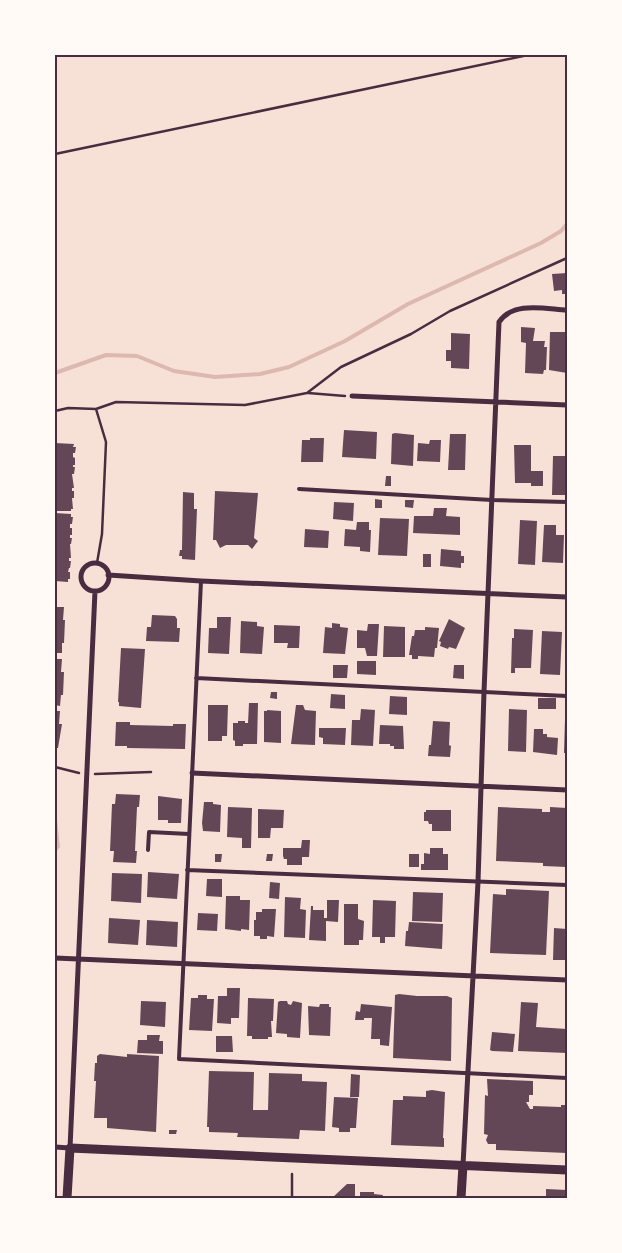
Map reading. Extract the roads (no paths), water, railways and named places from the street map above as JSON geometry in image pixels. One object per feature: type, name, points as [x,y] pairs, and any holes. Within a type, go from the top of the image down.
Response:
[{"type":"street","points":[[461,1198],[478,882],[499,322],[508,312],[518,308],[567,310]]},
{"type":"street","points":[[352,396],[567,405]]},
{"type":"street","points":[[97,563],[105,567],[108,575],[107,584],[104,588],[95,591],[86,588],[81,576],[82,571],[88,565],[97,563]]},
{"type":"street","points":[[108,575],[201,582],[567,596]]},
{"type":"street","points":[[67,1198],[95,591]]},
{"type":"street","points":[[192,773],[567,790]]},
{"type":"street","points":[[55,958],[567,980]]},
{"type":"street","points":[[55,1147],[567,1170]]},
{"type":"lane","points":[[299,489],[492,500],[567,502]]},
{"type":"lane","points":[[201,582],[179,1059],[567,1078]]},
{"type":"lane","points":[[196,678],[567,696]]},
{"type":"lane","points":[[148,850],[149,832],[189,834]]},
{"type":"lane","points":[[187,870],[567,885]]},
{"type":"waterway","points":[[55,373],[106,355],[137,356],[174,371],[215,377],[260,374],[289,367],[345,341],[408,304],[541,243],[561,231],[567,224]]}]
